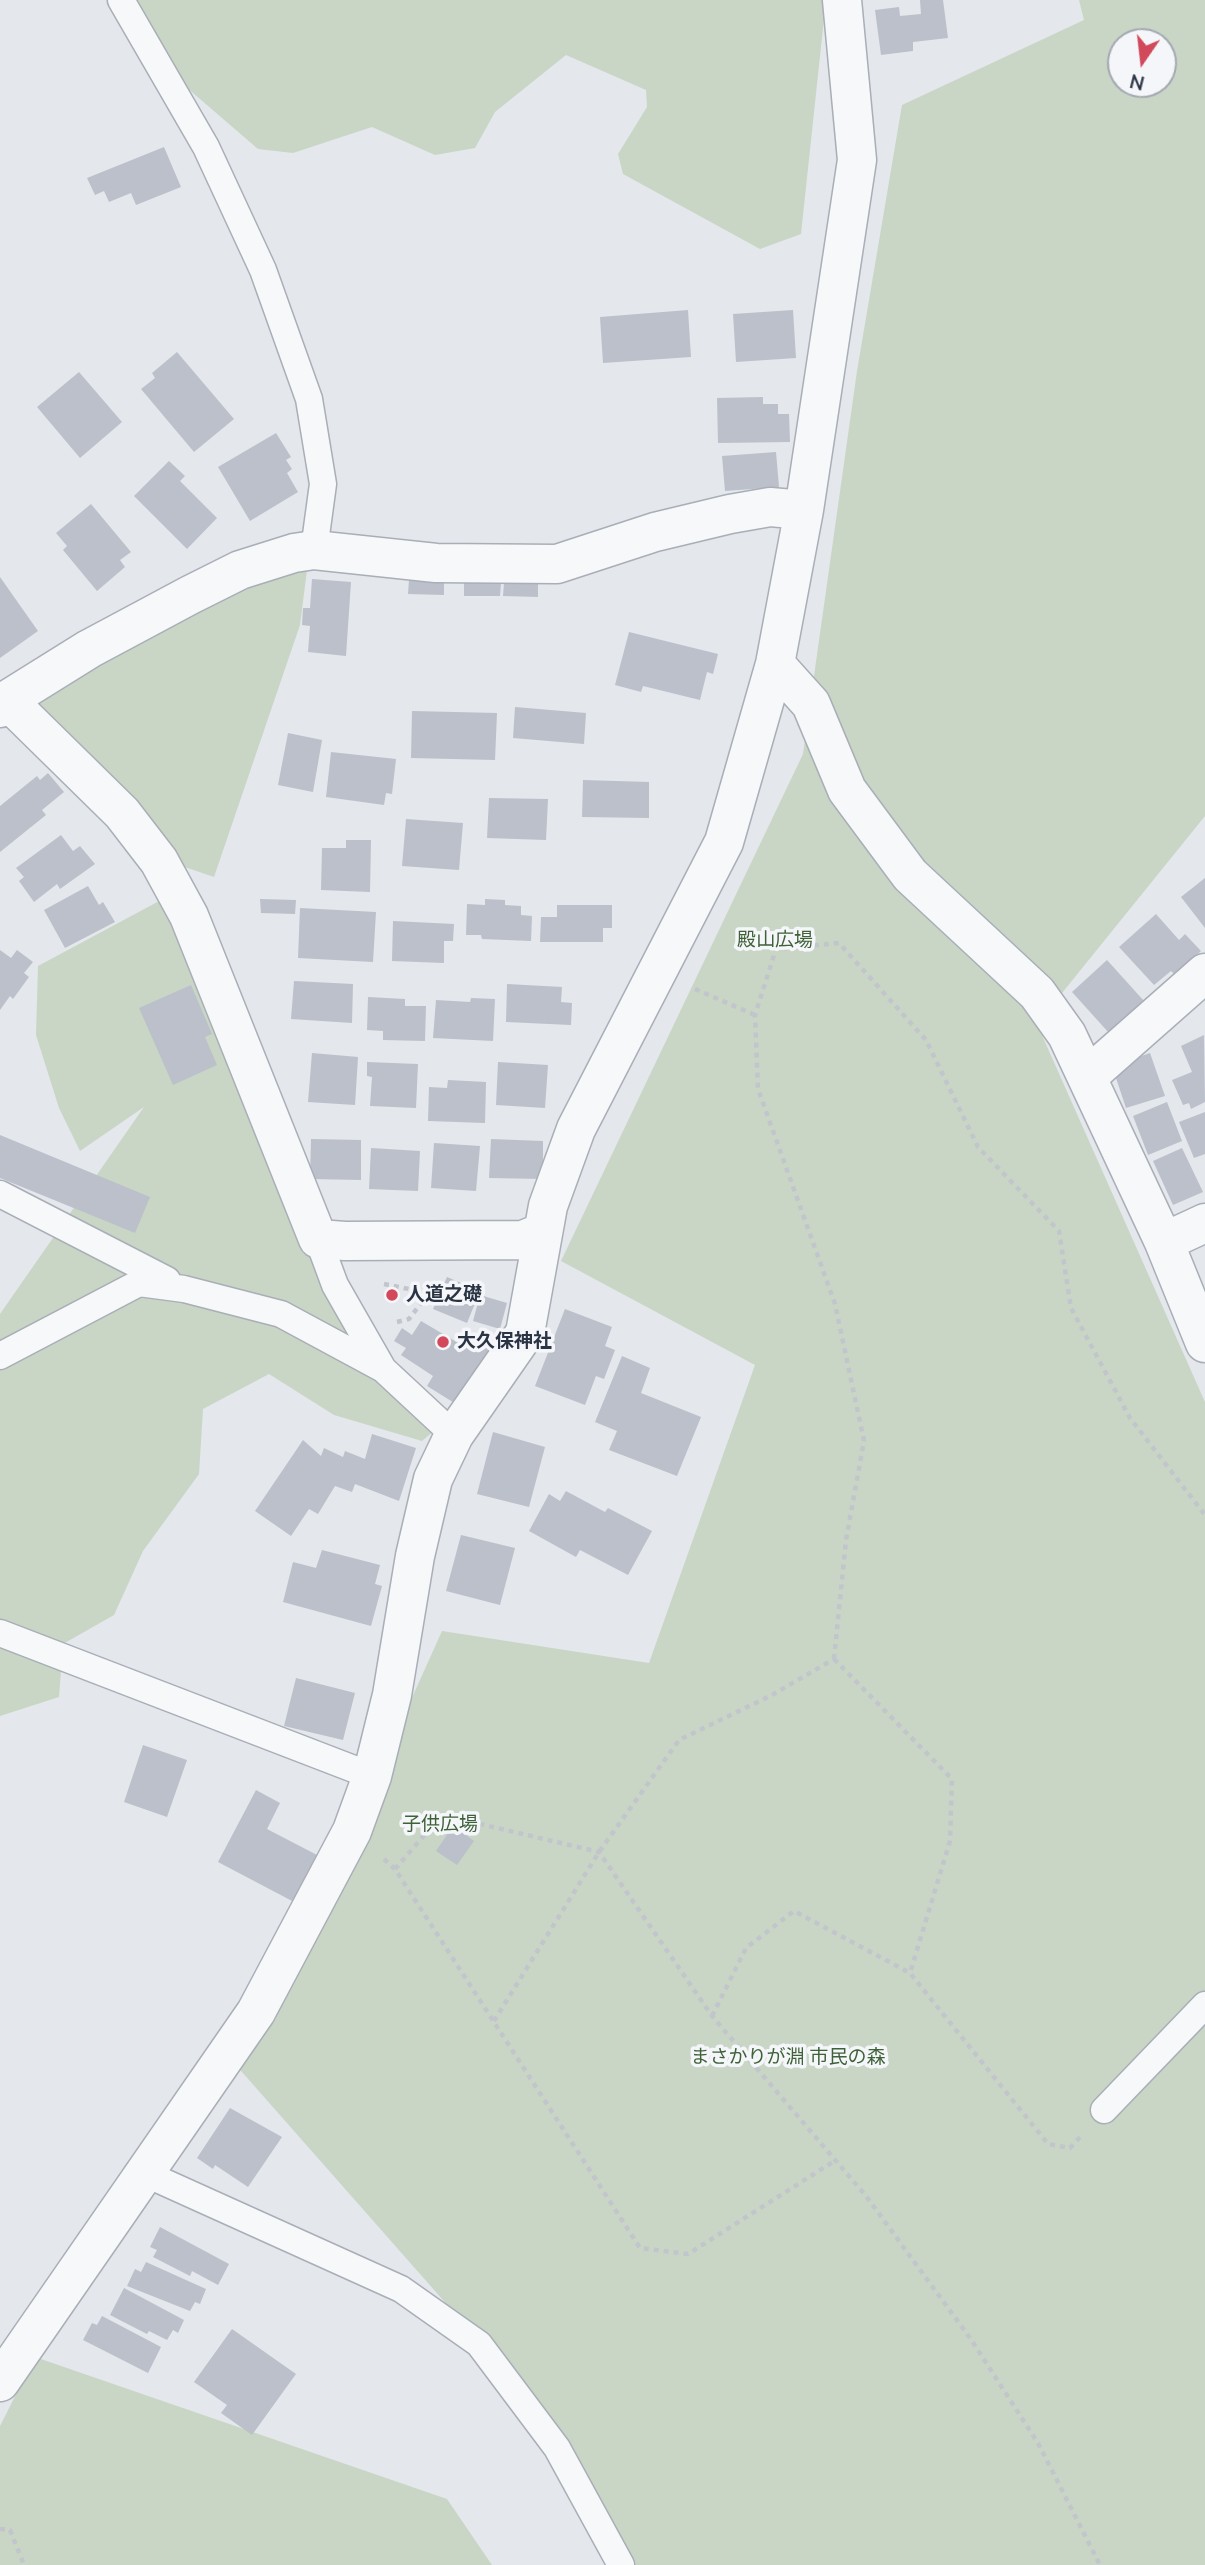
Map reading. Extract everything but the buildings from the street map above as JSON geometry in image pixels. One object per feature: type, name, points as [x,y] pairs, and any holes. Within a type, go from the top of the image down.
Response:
[{"type":"street","points":[[0,2382],[256,2012],[352,1831],[372,1776],[392,1695],[415,1556],[433,1479],[454,1435],[525,1333],[548,1206],[576,1129],[724,842],[775,664],[804,510],[857,160],[842,0]]},
{"type":"street","points":[[543,1232],[523,1240],[318,1239],[189,916],[159,861],[122,813],[4,704],[89,649],[240,570],[314,550],[436,563],[557,564],[655,532],[730,514],[770,507],[804,510]]},
{"type":"street","points":[[775,664],[811,704],[847,790],[910,875],[1037,993],[1067,1035],[1164,1242],[1205,1343]]},
{"type":"street","points":[[1087,1076],[1205,973]]},
{"type":"street","points":[[1164,1242],[1205,1223]]},
{"type":"lane","points":[[121,0],[206,147],[263,270],[309,399],[323,484],[314,550]]},
{"type":"lane","points":[[0,1194],[184,1289]]},
{"type":"lane","points":[[318,1239],[335,1285],[365,1332],[383,1369]]},
{"type":"lane","points":[[0,1356],[139,1283],[184,1289],[281,1314],[383,1369],[454,1435]]},
{"type":"lane","points":[[0,1633],[372,1776]]},
{"type":"lane","points":[[1104,2110],[1205,2005]]},
{"type":"lane","points":[[144,2173],[401,2289],[479,2344],[557,2448],[621,2565]]},
{"type":"path","points":[[834,1659],[846,1540],[864,1441],[835,1304],[758,1089],[755,1014],[776,949],[839,943],[926,1040],[978,1147],[1059,1231],[1070,1308],[1130,1418],[1205,1515]]},
{"type":"path","points":[[656,972],[755,1014]]},
{"type":"path","points":[[365,1332],[409,1319],[429,1293]]},
{"type":"path","points":[[494,2021],[599,1852],[679,1740],[772,1695],[834,1659]]},
{"type":"path","points":[[834,1659],[952,1779],[950,1841],[910,1973]]},
{"type":"path","points":[[395,1869],[442,1815],[599,1852],[712,2016],[866,2196],[970,2338],[1038,2443],[1100,2565]]},
{"type":"path","points":[[352,1831],[395,1869],[640,2248],[688,2254],[835,2160]]},
{"type":"path","points":[[712,2016],[746,1948],[794,1911],[910,1973],[1048,2144],[1070,2148],[1104,2110]]},
{"type":"path","points":[[0,2529],[10,2530],[24,2565]]},
{"type":"green space","points":[[121,0],[826,0],[801,234],[760,249],[623,174],[618,154],[647,107],[646,90],[566,55],[495,112],[475,148],[435,155],[372,127],[293,153],[258,149],[157,62]]},
{"type":"green space","name":"まさかりが淵 市民の森","points":[[1079,0],[1205,0],[1205,816],[1037,1024],[1205,1402],[1205,2565],[633,2565],[554,2426],[227,2055],[352,1831],[442,1631],[649,1663],[755,1365],[561,1261],[803,754],[857,371],[902,105],[1084,20]]},
{"type":"green space","points":[[307,570],[300,625],[214,877],[176,864],[35,701],[258,574]]},
{"type":"green space","points":[[176,892],[383,1369],[442,1424],[422,1441],[334,1415],[269,1374],[203,1409],[199,1474],[143,1551],[114,1615],[63,1644],[59,1697],[0,1716],[0,1314],[144,1107],[80,1151],[59,1108],[36,1035],[38,966]]},
{"type":"green space","points":[[35,2357],[447,2499],[492,2565],[0,2565],[0,2426]]},
{"type":"place","name":"人道之礎","points":[[392,1295]]},
{"type":"place","name":"大久保神社","points":[[443,1342]]},
{"type":"park label","name":"殿山広場","points":[[775,941]]},
{"type":"park label","name":"子供広場","points":[[440,1825]]}]
